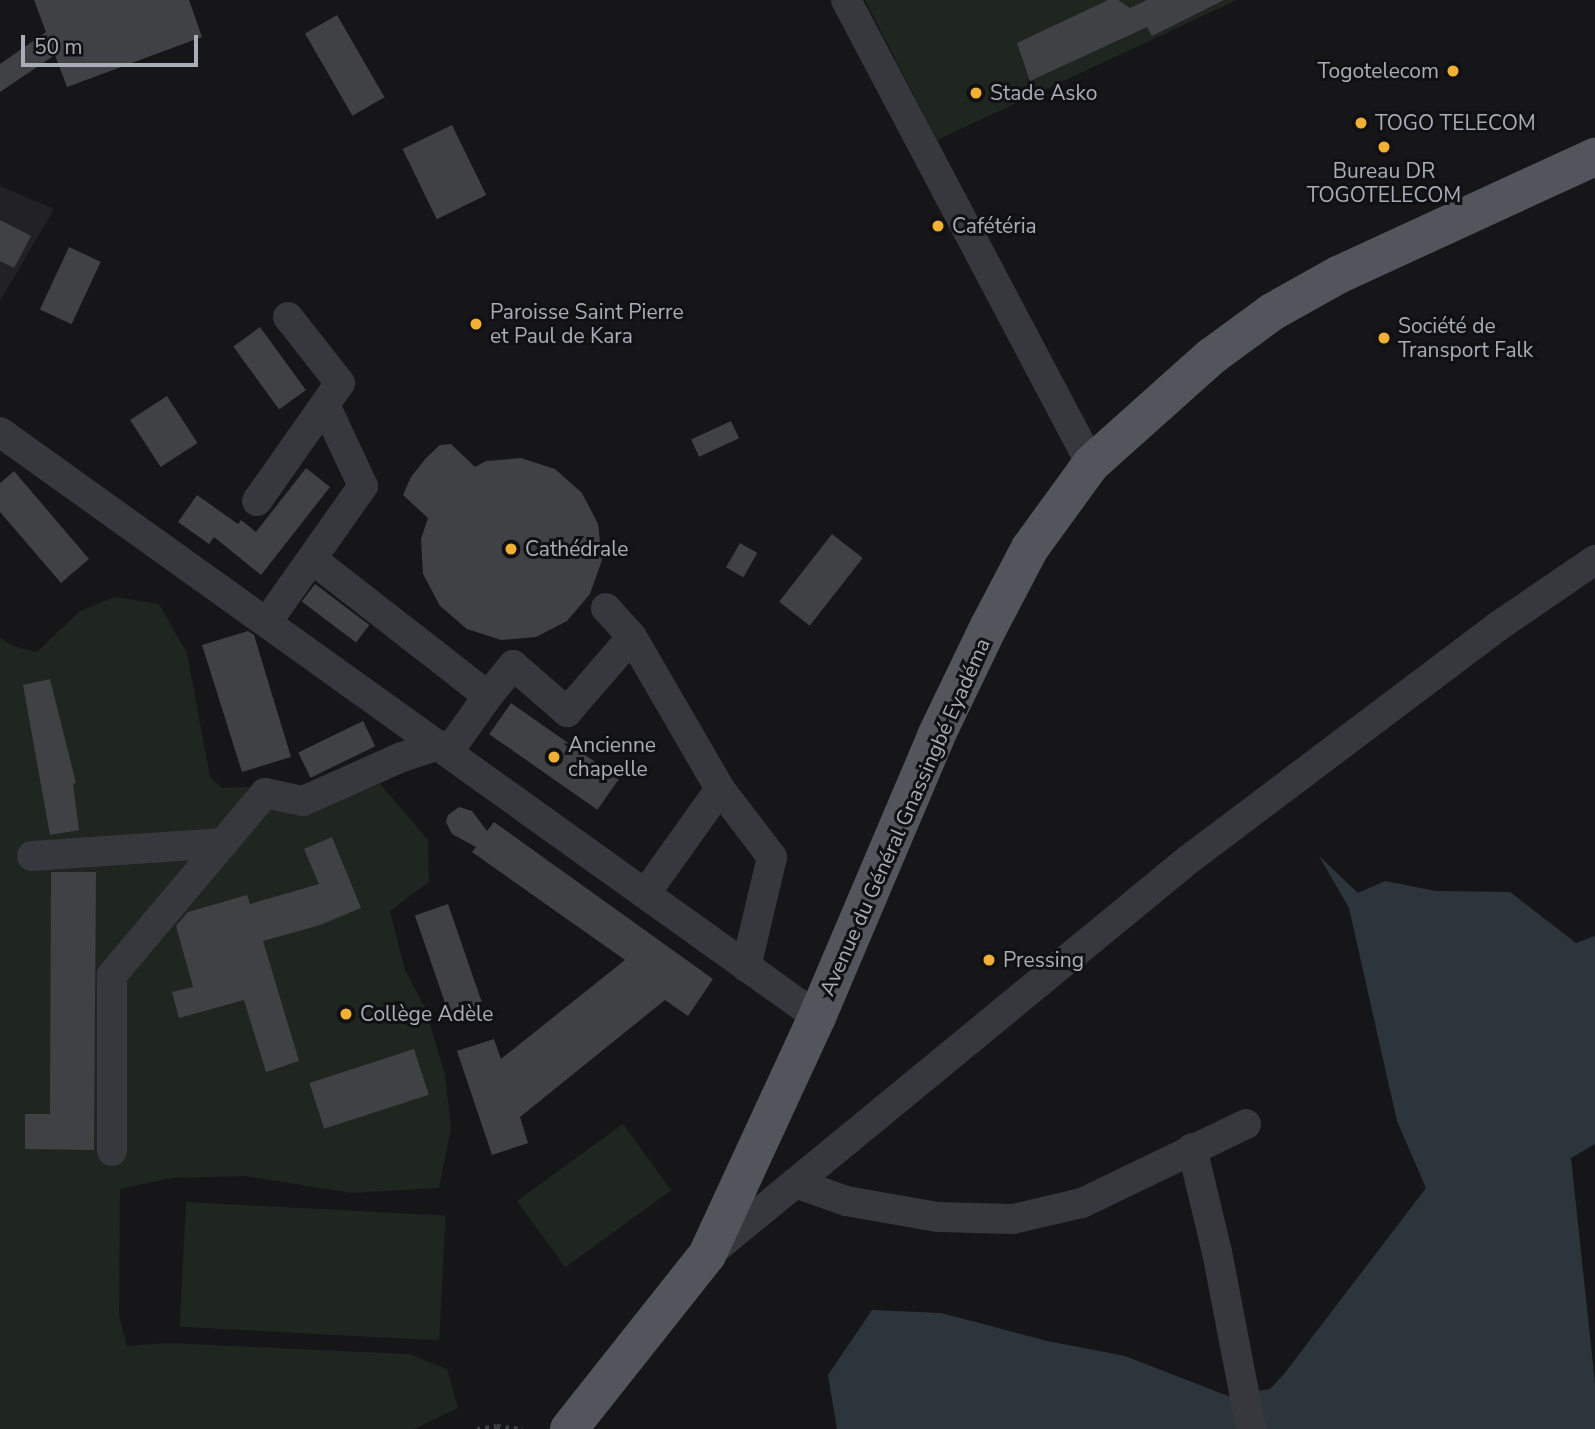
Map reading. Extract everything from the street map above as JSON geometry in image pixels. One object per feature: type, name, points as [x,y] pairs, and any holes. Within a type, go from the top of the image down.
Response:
[{"type":"main road","name":"Avenue du Général Gnassingbé Eyadéma","points":[[569,1429],[707,1255],[817,1017],[936,736],[989,626],[1030,548],[1091,464],[1212,356],[1272,312],[1338,275],[1595,157]]},
{"type":"street","points":[[846,0],[1091,464]]},
{"type":"street","points":[[257,501],[340,383],[288,317]]},
{"type":"street","points":[[267,622],[363,486],[325,405]]},
{"type":"street","points":[[0,432],[817,1017]]},
{"type":"street","points":[[312,559],[488,696]]},
{"type":"street","points":[[707,1255],[1188,860],[1497,627],[1595,560]]},
{"type":"street","points":[[606,608],[632,637],[720,789],[772,857],[746,967]]},
{"type":"street","points":[[112,1151],[112,975],[265,793],[303,801],[402,757],[444,749],[513,664],[567,712],[632,637]]},
{"type":"street","points":[[645,894],[720,789]]},
{"type":"street","points":[[32,856],[224,843]]},
{"type":"street","points":[[795,1183],[846,1201],[937,1217],[1013,1219],[1082,1203],[1192,1148],[1246,1125]]},
{"type":"street","points":[[1192,1148],[1217,1252],[1251,1429]]},
{"type":"path","points":[[477,1429],[497,1426],[523,1429]]},
{"type":"shaded area","name":"Stade Asko","points":[[865,0],[1237,0],[937,140]]},
{"type":"shaded area","points":[[0,186],[54,209],[0,301]]},
{"type":"shaded area","points":[[114,597],[159,604],[187,653],[210,777],[222,788],[272,786],[326,803],[380,784],[428,840],[429,882],[390,911],[405,970],[426,1010],[445,1075],[451,1128],[439,1188],[352,1193],[245,1176],[172,1178],[120,1189],[119,1316],[127,1346],[167,1343],[409,1354],[447,1369],[458,1408],[414,1429],[0,1429],[0,638],[13,646],[37,652],[80,611]]},
{"type":"shaded area","points":[[1319,856],[1358,893],[1385,881],[1436,891],[1510,892],[1576,943],[1595,936],[1595,1144],[1571,1158],[1595,1383],[1595,1429],[837,1429],[828,1375],[872,1310],[941,1313],[1047,1341],[1125,1356],[1228,1396],[1270,1389],[1284,1374],[1426,1188],[1397,1121],[1349,908]]},
{"type":"shaded area","points":[[623,1124],[671,1190],[565,1267],[517,1201]]},
{"type":"shaded area","points":[[186,1202],[446,1216],[439,1340],[179,1327]]},
{"type":"building","points":[[34,0],[189,0],[202,37],[67,87],[55,55],[0,92],[0,64],[46,32]]},
{"type":"building","points":[[1108,0],[1118,0],[1130,8],[1147,0],[1224,0],[1152,36],[1147,27],[1030,81],[1017,43]]},
{"type":"building","points":[[337,15],[384,97],[352,116],[305,34]]},
{"type":"building","points":[[452,125],[486,195],[437,219],[403,149]]},
{"type":"building","points":[[0,220],[31,236],[14,268],[0,261]]},
{"type":"building","points":[[69,247],[101,262],[72,324],[40,310]]},
{"type":"building","points":[[260,327],[306,390],[279,410],[233,346]]},
{"type":"building","points":[[167,396],[197,443],[161,467],[130,420]]},
{"type":"building","points":[[731,421],[739,438],[699,457],[691,440]]},
{"type":"building","name":"Cathédrale","points":[[451,444],[475,467],[486,461],[521,458],[555,469],[582,493],[598,524],[602,560],[590,594],[567,621],[536,637],[501,640],[467,629],[440,606],[423,574],[421,539],[428,518],[403,495],[411,477],[426,458],[440,445]]},
{"type":"building","points":[[306,468],[330,487],[261,575],[214,537],[209,544],[178,522],[197,495],[238,524],[241,520],[256,532]]},
{"type":"building","points":[[14,471],[89,559],[61,583],[0,512],[0,483]]},
{"type":"building","points":[[832,534],[863,558],[810,626],[779,602]]},
{"type":"building","points":[[740,543],[757,553],[743,577],[726,567]]},
{"type":"building","points":[[315,584],[369,625],[356,642],[302,602]]},
{"type":"building","points":[[248,631],[254,635],[291,757],[242,772],[202,645]]},
{"type":"building","points":[[50,679],[76,783],[73,784],[79,830],[50,835],[23,685]]},
{"type":"building","name":"Ancienne chapelle","points":[[511,703],[619,779],[597,810],[489,734]]},
{"type":"building","points":[[363,721],[375,746],[311,778],[298,753]]},
{"type":"building","points":[[459,807],[472,811],[487,831],[494,822],[713,979],[688,1016],[665,1000],[520,1117],[528,1143],[492,1155],[457,1051],[494,1039],[501,1059],[625,960],[472,852],[476,847],[452,834],[446,822],[448,815]]},
{"type":"building","points":[[332,837],[361,908],[320,925],[263,941],[299,1061],[266,1072],[244,1000],[179,1018],[172,992],[193,987],[176,926],[188,912],[247,895],[250,904],[319,884],[304,849]]},
{"type":"building","points":[[51,872],[96,872],[94,1150],[25,1149],[25,1114],[50,1114]]},
{"type":"building","points":[[448,904],[483,1004],[449,1016],[415,915]]},
{"type":"building","points":[[414,1049],[429,1095],[324,1129],[309,1083]]},
{"type":"place","name":"Togotelecom","points":[[1453,71]]},
{"type":"place","name":"Stade Asko","points":[[976,93]]},
{"type":"place","name":"TOGO TELECOM","points":[[1361,123]]},
{"type":"place","name":"Bureau DR TOGOTELECOM","points":[[1384,147]]},
{"type":"place","name":"Cafétéria","points":[[938,226]]},
{"type":"place","name":"Paroisse Saint Pierre et Paul de Kara","points":[[476,324]]},
{"type":"place","name":"Société de Transport Falk","points":[[1384,338]]},
{"type":"place","name":"Cathédrale","points":[[511,549]]},
{"type":"place","name":"Ancienne chapelle","points":[[554,757]]},
{"type":"place","name":"Pressing","points":[[989,960]]},
{"type":"place","name":"Collège Adèle","points":[[346,1014]]}]
